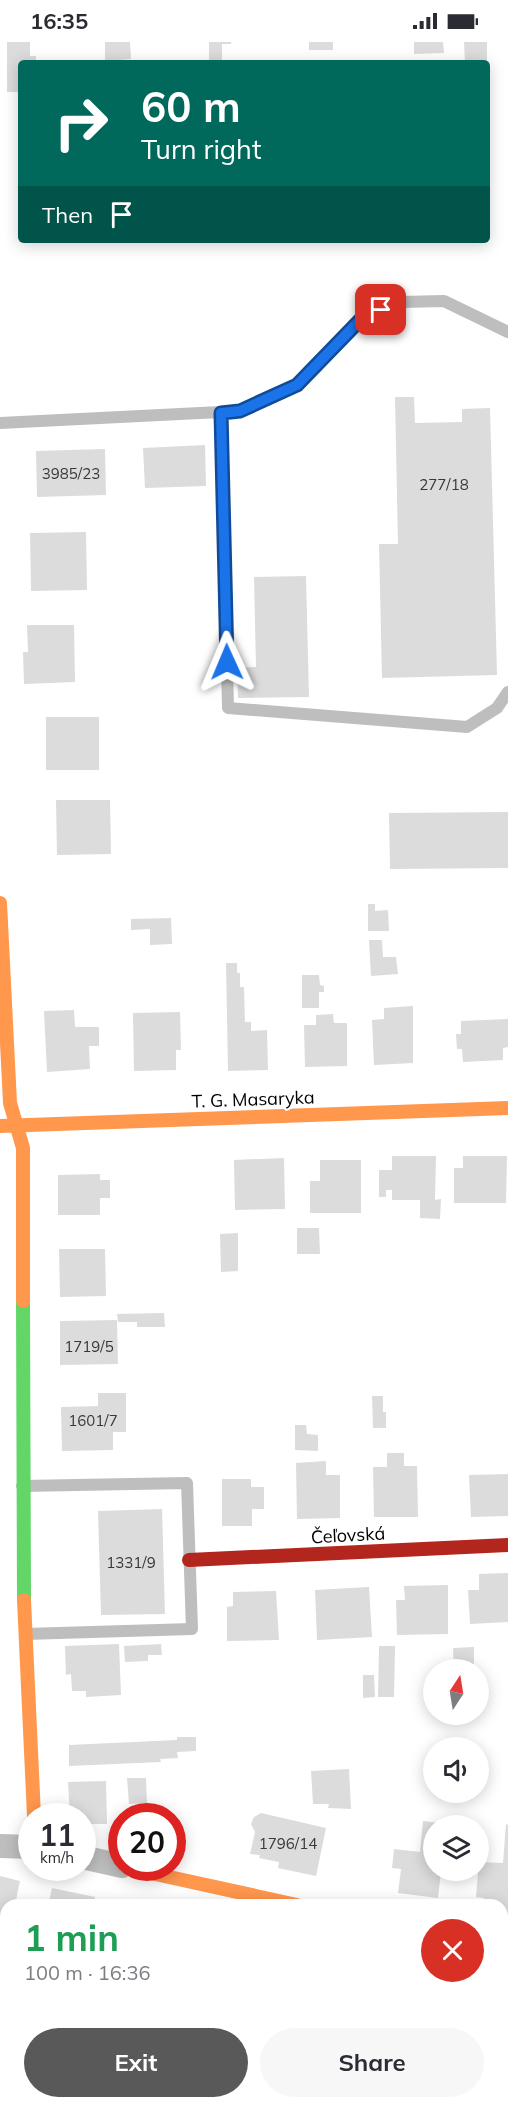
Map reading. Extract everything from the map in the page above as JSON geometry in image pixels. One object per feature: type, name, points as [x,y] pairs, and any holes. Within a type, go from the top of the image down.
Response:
[{"type":"street","points":[[0,903],[10,1103],[22,1148],[21,1486],[11,1568],[25,1634],[33,1803]]},
{"type":"street","name":"T. G. Masaryka","points":[[0,1126],[508,1108]]},
{"type":"street","name":"Čeľovská","points":[[189,1560],[508,1545]]},
{"type":"street","points":[[0,1846],[18,1847]]},
{"type":"street","points":[[186,1881],[270,1899]]},
{"type":"lane","points":[[0,423],[240,411],[297,385],[362,318],[400,302],[444,301],[508,332]]},
{"type":"lane","points":[[221,413],[228,708],[467,727],[497,708],[508,692]]},
{"type":"lane","points":[[21,1486],[187,1483],[192,1629],[25,1634]]},
{"type":"building","points":[[7,42],[30,42],[30,56],[36,56],[36,60],[18,60],[18,92],[7,92]]},
{"type":"building","points":[[105,42],[130,42],[131,59],[105,60]]},
{"type":"building","points":[[209,42],[231,42],[231,44],[222,44],[222,60],[209,60]]},
{"type":"building","points":[[309,42],[333,42],[333,50],[309,50]]},
{"type":"building","points":[[414,42],[443,42],[444,53],[414,54]]},
{"type":"building","points":[[464,42],[487,42],[487,60],[465,60]]},
{"type":"building","points":[[395,397],[414,397],[415,423],[462,422],[462,409],[490,408],[497,675],[382,678],[379,544],[398,544]]},
{"type":"building","points":[[205,445],[206,486],[145,488],[143,448]]},
{"type":"building","points":[[105,449],[106,495],[37,497],[36,451]]},
{"type":"building","points":[[86,532],[87,590],[31,591],[30,533]]},
{"type":"building","points":[[306,576],[309,697],[238,698],[237,668],[256,667],[254,577]]},
{"type":"building","points":[[27,625],[74,625],[75,682],[24,684],[23,652],[28,652]]},
{"type":"building","points":[[46,717],[99,717],[99,770],[46,770]]},
{"type":"building","points":[[56,800],[110,800],[111,854],[57,855]]},
{"type":"building","points":[[508,812],[508,868],[390,869],[389,813]]},
{"type":"building","points":[[368,904],[375,904],[375,911],[388,910],[389,931],[368,931]]},
{"type":"building","points":[[171,918],[172,944],[150,945],[150,929],[131,930],[131,919]]},
{"type":"building","points":[[369,940],[382,940],[383,957],[396,957],[398,974],[371,976]]},
{"type":"building","points":[[226,963],[237,963],[240,987],[244,987],[245,1022],[251,1022],[251,1031],[267,1030],[268,1070],[228,1071]]},
{"type":"building","points":[[302,975],[319,975],[320,985],[324,986],[324,992],[319,992],[319,1008],[302,1008]]},
{"type":"building","points":[[413,1006],[413,1063],[374,1065],[372,1020],[384,1019],[384,1008]]},
{"type":"building","points":[[74,1010],[75,1027],[99,1027],[99,1046],[89,1046],[90,1069],[47,1072],[44,1011]]},
{"type":"building","points":[[180,1012],[181,1050],[176,1050],[176,1070],[134,1071],[133,1013]]},
{"type":"building","points":[[333,1014],[334,1023],[347,1023],[347,1066],[305,1067],[304,1025],[316,1025],[316,1015]]},
{"type":"building","points":[[508,1019],[508,1047],[503,1048],[503,1060],[463,1062],[462,1049],[457,1049],[456,1034],[461,1034],[461,1021]]},
{"type":"building","points":[[392,1156],[436,1156],[435,1200],[441,1199],[440,1219],[420,1218],[420,1200],[392,1200],[392,1190],[386,1190],[386,1197],[379,1197],[379,1170],[392,1170]]},
{"type":"building","points":[[463,1156],[507,1156],[506,1203],[454,1203],[454,1168],[463,1168]]},
{"type":"building","points":[[284,1158],[285,1209],[235,1210],[234,1160]]},
{"type":"building","points":[[320,1160],[361,1160],[361,1213],[310,1213],[310,1181],[320,1181]]},
{"type":"building","points":[[100,1174],[100,1180],[110,1180],[110,1198],[100,1198],[100,1215],[58,1215],[58,1175]]},
{"type":"building","points":[[297,1228],[319,1228],[320,1254],[297,1254]]},
{"type":"building","points":[[238,1233],[238,1271],[221,1272],[220,1234]]},
{"type":"building","points":[[59,1249],[105,1249],[106,1296],[60,1297]]},
{"type":"building","points":[[164,1313],[165,1327],[137,1327],[137,1322],[118,1322],[117,1314]]},
{"type":"building","points":[[117,1320],[118,1364],[60,1365],[60,1321]]},
{"type":"building","points":[[98,1393],[126,1393],[126,1432],[113,1432],[113,1450],[62,1451],[61,1407],[98,1406]]},
{"type":"building","points":[[372,1396],[383,1396],[386,1428],[373,1428]]},
{"type":"building","points":[[295,1425],[306,1425],[307,1434],[318,1435],[318,1451],[295,1450]]},
{"type":"building","points":[[387,1453],[404,1453],[404,1466],[417,1466],[418,1517],[374,1517],[373,1467],[387,1467]]},
{"type":"building","points":[[326,1461],[326,1475],[340,1475],[340,1518],[297,1519],[296,1463]]},
{"type":"building","points":[[508,1474],[508,1516],[471,1517],[469,1475]]},
{"type":"building","points":[[222,1479],[251,1479],[251,1487],[264,1487],[264,1509],[252,1509],[252,1526],[222,1526]]},
{"type":"building","points":[[162,1509],[165,1614],[101,1615],[98,1511]]},
{"type":"building","points":[[508,1573],[508,1622],[470,1624],[468,1590],[479,1590],[479,1574]]},
{"type":"building","points":[[448,1585],[448,1634],[397,1635],[396,1600],[405,1600],[404,1586]]},
{"type":"building","points":[[369,1587],[372,1637],[317,1640],[315,1590]]},
{"type":"building","points":[[276,1591],[279,1640],[227,1641],[227,1607],[233,1606],[233,1592]]},
{"type":"building","points":[[119,1644],[121,1695],[86,1697],[86,1691],[72,1691],[71,1674],[66,1675],[65,1646]]},
{"type":"building","points":[[161,1644],[162,1655],[148,1655],[148,1661],[125,1662],[124,1646]]},
{"type":"building","points":[[379,1646],[395,1646],[394,1697],[378,1697]]},
{"type":"building","points":[[474,1647],[474,1659],[454,1659],[453,1648]]},
{"type":"building","points":[[363,1675],[374,1675],[375,1697],[363,1698]]},
{"type":"building","points":[[177,1737],[196,1737],[196,1751],[177,1752],[178,1758],[160,1759],[161,1762],[69,1766],[69,1745],[177,1740]]},
{"type":"building","points":[[349,1769],[351,1809],[328,1808],[329,1804],[313,1804],[311,1771]]},
{"type":"building","points":[[127,1778],[146,1778],[147,1803],[129,1803]]},
{"type":"building","points":[[106,1781],[107,1824],[96,1824],[96,1803],[69,1803],[68,1782]]},
{"type":"building","points":[[261,1813],[326,1828],[316,1876],[278,1868],[279,1862],[250,1854],[255,1832],[251,1824],[254,1817]]},
{"type":"building","points":[[423,1821],[423,1881],[440,1881],[438,1898],[398,1893],[401,1869],[392,1868],[394,1849],[420,1852]]},
{"type":"building","points":[[506,1824],[508,1825],[508,1899],[476,1897],[477,1881],[489,1881],[489,1862],[503,1863]]},
{"type":"building","points":[[0,1876],[20,1881],[16,1899],[0,1899]]},
{"type":"building","points":[[52,1888],[95,1897],[95,1899],[49,1899]]},
{"type":"traffic: fast","points":[[23,1301],[24,1600]]},
{"type":"traffic: slow","points":[[0,903],[10,1103],[23,1148],[23,1301]]},
{"type":"traffic: slow","points":[[0,1126],[508,1108]]},
{"type":"traffic: slow","points":[[24,1600],[33,1803]]},
{"type":"traffic: slow","points":[[186,1881],[270,1899]]},
{"type":"traffic: jam","points":[[189,1560],[508,1545]]},
{"type":"route","points":[[227,662],[221,413],[240,411],[297,385],[362,318],[381,310]]}]
